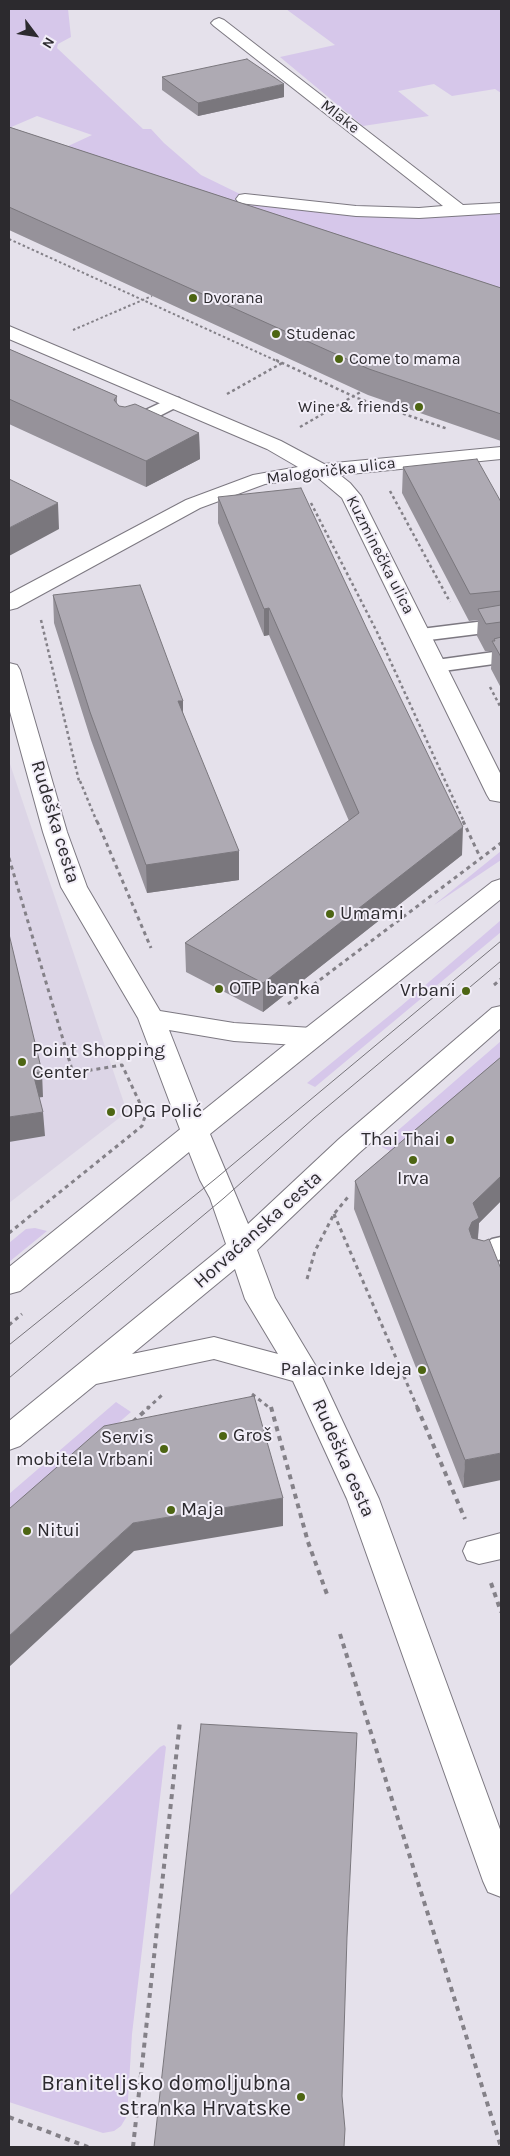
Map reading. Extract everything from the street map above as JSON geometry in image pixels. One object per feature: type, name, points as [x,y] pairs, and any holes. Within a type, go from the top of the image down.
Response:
[{"type":"street","name":"Mlake","points":[[219,23],[460,211]]},
{"type":"street","points":[[245,199],[356,211],[420,213],[501,208]]},
{"type":"street","name":"Kuzminečka ulica","points":[[9,332],[274,445],[322,471],[343,487],[351,496],[500,795]]},
{"type":"street","name":"Malogorička ulica","points":[[9,604],[194,504],[260,479],[501,453]]},
{"type":"street","name":"Rudeška cesta","points":[[9,670],[55,832],[74,887],[151,1018],[214,1180],[224,1198],[260,1299],[305,1372],[363,1499],[501,1881]]},
{"type":"street","points":[[9,1283],[312,1037],[501,887]]},
{"type":"street","name":"Horvaćanska cesta","points":[[9,1438],[242,1248],[349,1146],[501,1014]]},
{"type":"street","points":[[151,1018],[234,1032],[312,1037]]},
{"type":"street","points":[[89,1374],[214,1348],[305,1372]]},
{"type":"lane","points":[[126,426],[173,402]]},
{"type":"lane","points":[[421,635],[501,625]]},
{"type":"lane","points":[[436,666],[501,658]]},
{"type":"path","points":[[9,239],[353,396],[456,432]]},
{"type":"path","points":[[38,345],[152,296]]},
{"type":"path","points":[[222,396],[282,363]]},
{"type":"path","points":[[297,428],[370,386]]},
{"type":"path","points":[[387,484],[454,610],[462,631]]},
{"type":"path","points":[[309,498],[376,632],[481,859]]},
{"type":"path","points":[[476,661],[501,708]]},
{"type":"path","points":[[80,781],[154,954]]},
{"type":"path","points":[[283,1007],[501,843]]},
{"type":"path","points":[[9,858],[73,1073],[122,1065],[145,1114],[142,1126],[9,1233]]},
{"type":"path","points":[[307,1279],[315,1251],[334,1214],[490,1549],[501,1612]]},
{"type":"path","points":[[127,1427],[168,1389]]},
{"type":"path","points":[[248,1392],[271,1407],[308,1542],[328,1597]]},
{"type":"path","points":[[340,1634],[501,2147]]},
{"type":"path","points":[[133,2147],[180,1721]]},
{"type":"path","points":[[9,2117],[88,2147]]},
{"type":"shaded area","points":[[9,9],[68,9],[71,37],[58,44],[57,48],[143,129],[151,129],[164,143],[201,175],[242,195],[244,198],[221,210],[64,148],[92,135],[37,116],[9,128]]},
{"type":"shaded area","points":[[286,9],[501,9],[501,93],[495,89],[452,96],[434,84],[398,91],[429,116],[363,126],[280,57],[335,45]]},
{"type":"shaded area","points":[[244,200],[431,215],[501,212],[501,310],[221,212]]},
{"type":"shaded area","points":[[9,761],[127,1112],[9,1203]]},
{"type":"shaded area","points":[[501,851],[501,860],[434,905]]},
{"type":"shaded area","points":[[501,920],[501,932],[315,1087],[307,1083],[401,1006]]},
{"type":"shaded area","points":[[501,1041],[501,1058],[392,1152],[380,1146]]},
{"type":"shaded area","points":[[35,1228],[47,1231],[9,1262],[9,1243],[26,1229]]},
{"type":"shaded area","points":[[116,1402],[131,1412],[9,1518],[9,1494]]},
{"type":"shaded area","points":[[164,1745],[166,1747],[132,2034],[127,2116],[121,2126],[114,2131],[103,2133],[9,2102],[9,1896]]},
{"type":"building","points":[[247,59],[284,84],[198,103],[162,77]]},
{"type":"building","points":[[9,127],[501,288],[501,414],[369,369],[9,207]]},
{"type":"building","points":[[9,349],[117,396],[114,400],[119,406],[125,407],[135,404],[199,433],[146,461],[9,399]]},
{"type":"building","points":[[477,459],[501,502],[501,591],[470,594],[403,467]]},
{"type":"building","points":[[9,479],[58,503],[9,528]]},
{"type":"building","points":[[301,488],[463,827],[263,983],[185,943],[359,813],[269,608],[264,609],[218,497]]},
{"type":"building","points":[[140,585],[183,701],[178,701],[239,851],[146,865],[90,712],[53,595]]},
{"type":"building","points":[[501,605],[501,622],[486,624],[478,609]]},
{"type":"building","points":[[501,637],[501,657],[492,641]]},
{"type":"building","name":"Point Shopping Center","points":[[9,934],[42,1072],[33,1073],[43,1112],[9,1117]]},
{"type":"building","points":[[501,1057],[501,1176],[473,1203],[479,1218],[472,1222],[469,1229],[472,1238],[484,1241],[489,1239],[501,1269],[501,1453],[465,1460],[355,1181]]},
{"type":"building","points":[[254,1396],[283,1498],[133,1523],[9,1636],[9,1509],[104,1426]]},
{"type":"building","points":[[201,1724],[357,1733],[347,1937],[342,2096],[345,2129],[344,2147],[154,2147]]},
{"type":"tram line","points":[[9,1345],[214,1180],[501,941]]},
{"type":"tram line","points":[[9,1378],[224,1198],[314,1118],[501,961]]},
{"type":"place","name":"Dvorana","points":[[193,298]]},
{"type":"place","name":"Studenac","points":[[276,334]]},
{"type":"place","name":"Come to mama","points":[[339,359]]},
{"type":"place","name":"Wine & friends","points":[[419,407]]},
{"type":"place","name":"Umami","points":[[330,914]]},
{"type":"place","name":"OTP banka","points":[[219,989]]},
{"type":"place","name":"Vrbani","points":[[466,991]]},
{"type":"place","name":"Point Shopping Center","points":[[22,1062]]},
{"type":"place","name":"OPG Polić","points":[[111,1112]]},
{"type":"place","name":"Thai Thai","points":[[450,1140]]},
{"type":"place","name":"Irva","points":[[413,1160]]},
{"type":"place","name":"Palacinke Ideja","points":[[422,1370]]},
{"type":"place","name":"Groš","points":[[223,1436]]},
{"type":"place","name":"Servis mobitela Vrbani","points":[[164,1449]]},
{"type":"place","name":"Maja","points":[[171,1510]]},
{"type":"place","name":"Nitui","points":[[27,1531]]},
{"type":"place","name":"Braniteljsko domoljubna stranka Hrvatske","points":[[301,2097]]}]
